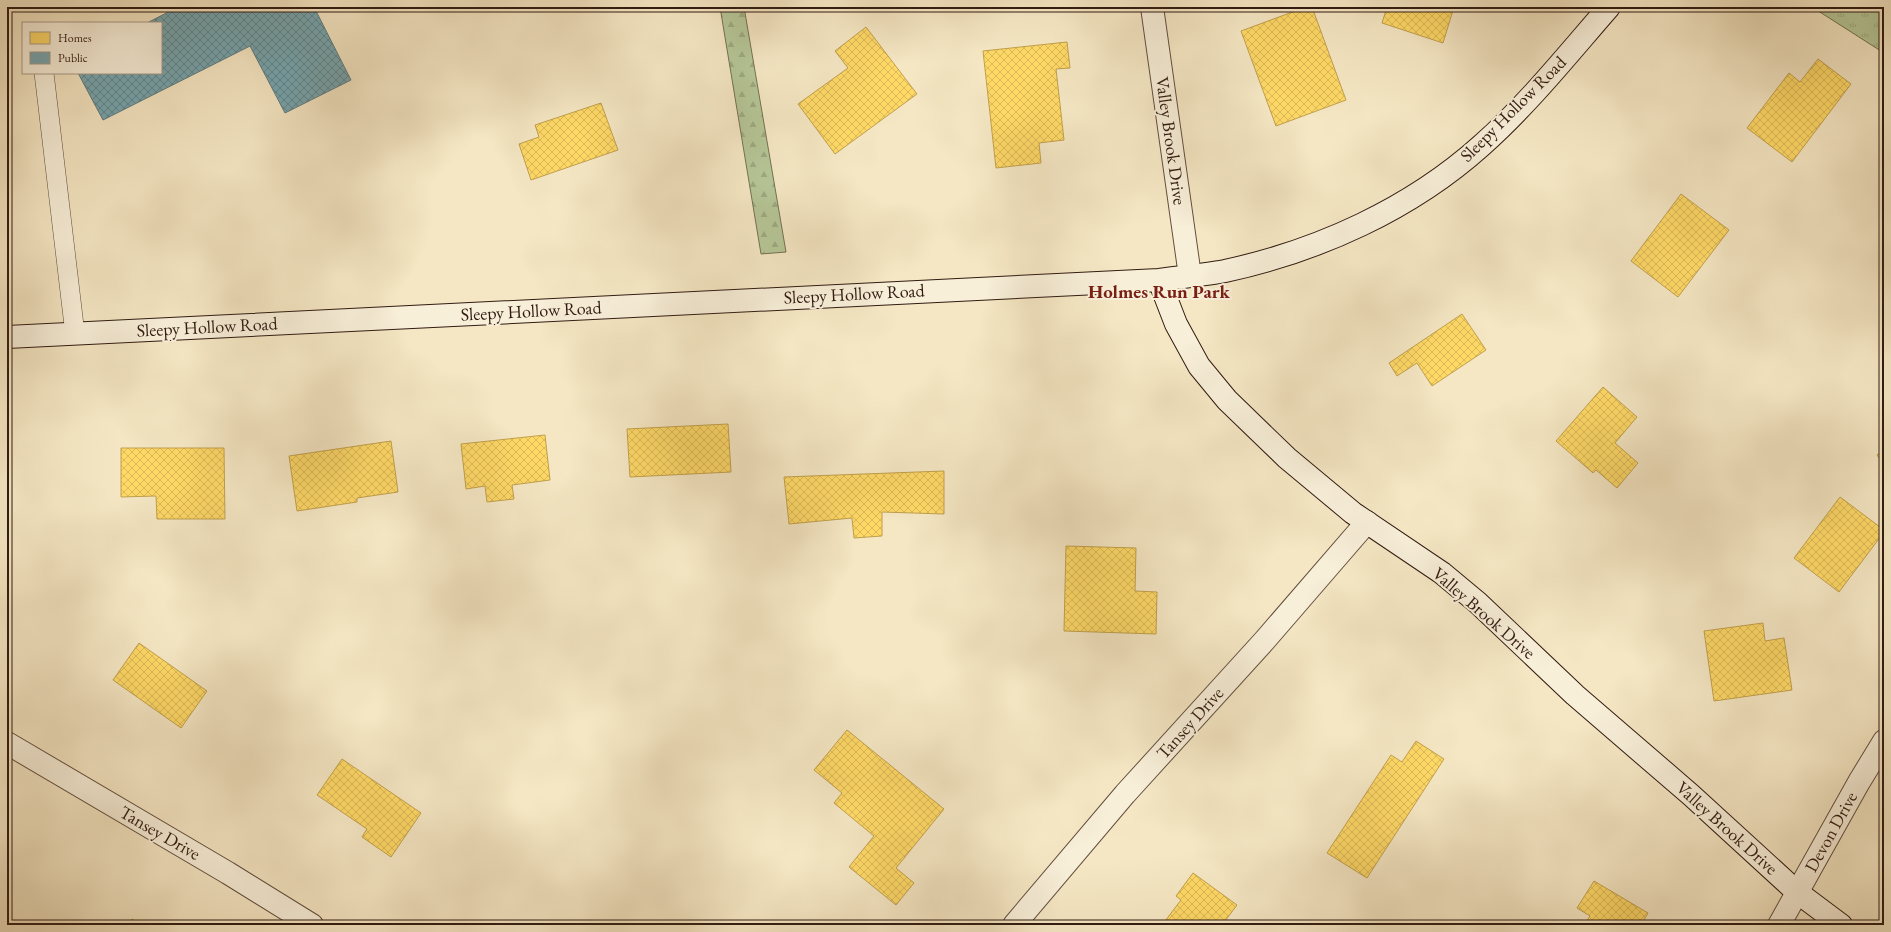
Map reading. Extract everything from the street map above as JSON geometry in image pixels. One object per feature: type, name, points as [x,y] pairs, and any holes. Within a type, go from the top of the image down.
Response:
[{"type":"street","name":"Valley Brook Drive","points":[[1152,7],[1190,276]]},
{"type":"street","name":"Sleepy Hollow Road","points":[[7,337],[1064,283],[1159,280],[1224,271],[1276,258],[1340,235],[1395,207],[1431,185],[1488,140],[1548,79],[1609,7]]},
{"type":"street","name":"Valley Brook Drive","points":[[1159,280],[1176,324],[1199,366],[1227,400],[1287,458],[1353,513],[1442,573],[1478,604],[1575,694],[1691,795],[1797,892],[1841,925]]},
{"type":"street","name":"Tansey Drive","points":[[1014,925],[1125,794],[1265,640],[1367,522]]},
{"type":"street","name":"Devon Drive","points":[[1779,925],[1884,741]]},
{"type":"street","name":"Tansey Drive","points":[[7,744],[228,873],[312,925]]},
{"type":"lane","points":[[44,74],[75,334]]},
{"type":"green space","points":[[720,7],[744,7],[786,252],[761,254]]},
{"type":"green space","points":[[1812,7],[1884,7],[1884,53]]},
{"type":"building: Homes","points":[[1306,7],[1312,7],[1346,100],[1276,126],[1241,31]]},
{"type":"building: Homes","points":[[1387,7],[1454,7],[1443,43],[1382,23]]},
{"type":"building: Homes","points":[[866,27],[917,94],[835,154],[798,104],[848,68],[835,51]]},
{"type":"building: Homes","points":[[1067,42],[1070,68],[1056,69],[1064,140],[1039,143],[1041,163],[996,168],[983,51]]},
{"type":"building: Homes","points":[[1818,59],[1851,84],[1792,162],[1747,128],[1789,73],[1800,82]]},
{"type":"building: Homes","points":[[601,103],[618,150],[531,180],[519,144],[539,137],[535,125]]},
{"type":"building: Homes","points":[[1681,194],[1729,230],[1678,297],[1631,261]]},
{"type":"building: Homes","points":[[1462,314],[1486,350],[1432,386],[1417,363],[1397,376],[1389,363]]},
{"type":"building: Homes","points":[[1603,387],[1637,417],[1615,443],[1638,463],[1617,488],[1596,470],[1593,473],[1556,441]]},
{"type":"building: Homes","points":[[728,424],[731,472],[630,477],[627,429]]},
{"type":"building: Homes","points":[[545,435],[550,480],[512,485],[514,499],[487,502],[485,486],[466,489],[461,444]]},
{"type":"building: Homes","points":[[391,441],[398,492],[357,498],[357,502],[297,511],[289,456]]},
{"type":"building: Homes","points":[[121,448],[224,448],[225,519],[157,519],[156,496],[121,497]]},
{"type":"building: Homes","points":[[1884,450],[1884,465],[1877,455]]},
{"type":"building: Homes","points":[[944,471],[944,514],[882,512],[882,536],[854,538],[852,518],[789,524],[784,477]]},
{"type":"building: Homes","points":[[1840,497],[1884,530],[1884,532],[1839,592],[1794,558]]},
{"type":"building: Homes","points":[[1066,546],[1136,548],[1135,591],[1157,592],[1156,634],[1064,631]]},
{"type":"building: Homes","points":[[1763,623],[1765,641],[1784,638],[1792,690],[1714,701],[1704,631]]},
{"type":"building: Homes","points":[[139,643],[207,691],[181,728],[113,680]]},
{"type":"building: Homes","points":[[847,730],[944,809],[896,868],[914,883],[896,905],[849,867],[874,836],[834,803],[842,793],[814,770]]},
{"type":"building: Homes","points":[[1416,741],[1444,759],[1367,878],[1327,853],[1391,755],[1402,762]]},
{"type":"building: Homes","points":[[342,759],[421,813],[391,857],[362,837],[367,829],[317,795]]},
{"type":"building: Homes","points":[[1193,873],[1237,905],[1222,925],[1162,925],[1181,900],[1176,896]]},
{"type":"building: Homes","points":[[1594,881],[1648,913],[1641,925],[1584,925],[1590,916],[1577,908]]},
{"type":"building: Homes","points":[[132,919],[141,925],[128,925]]},
{"type":"building: Public","points":[[178,7],[314,7],[351,80],[285,113],[250,46],[103,120],[79,74],[162,74],[162,22],[149,22]]},
{"type":"district","name":"Holmes Run Park","points":[[1159,291]]}]
